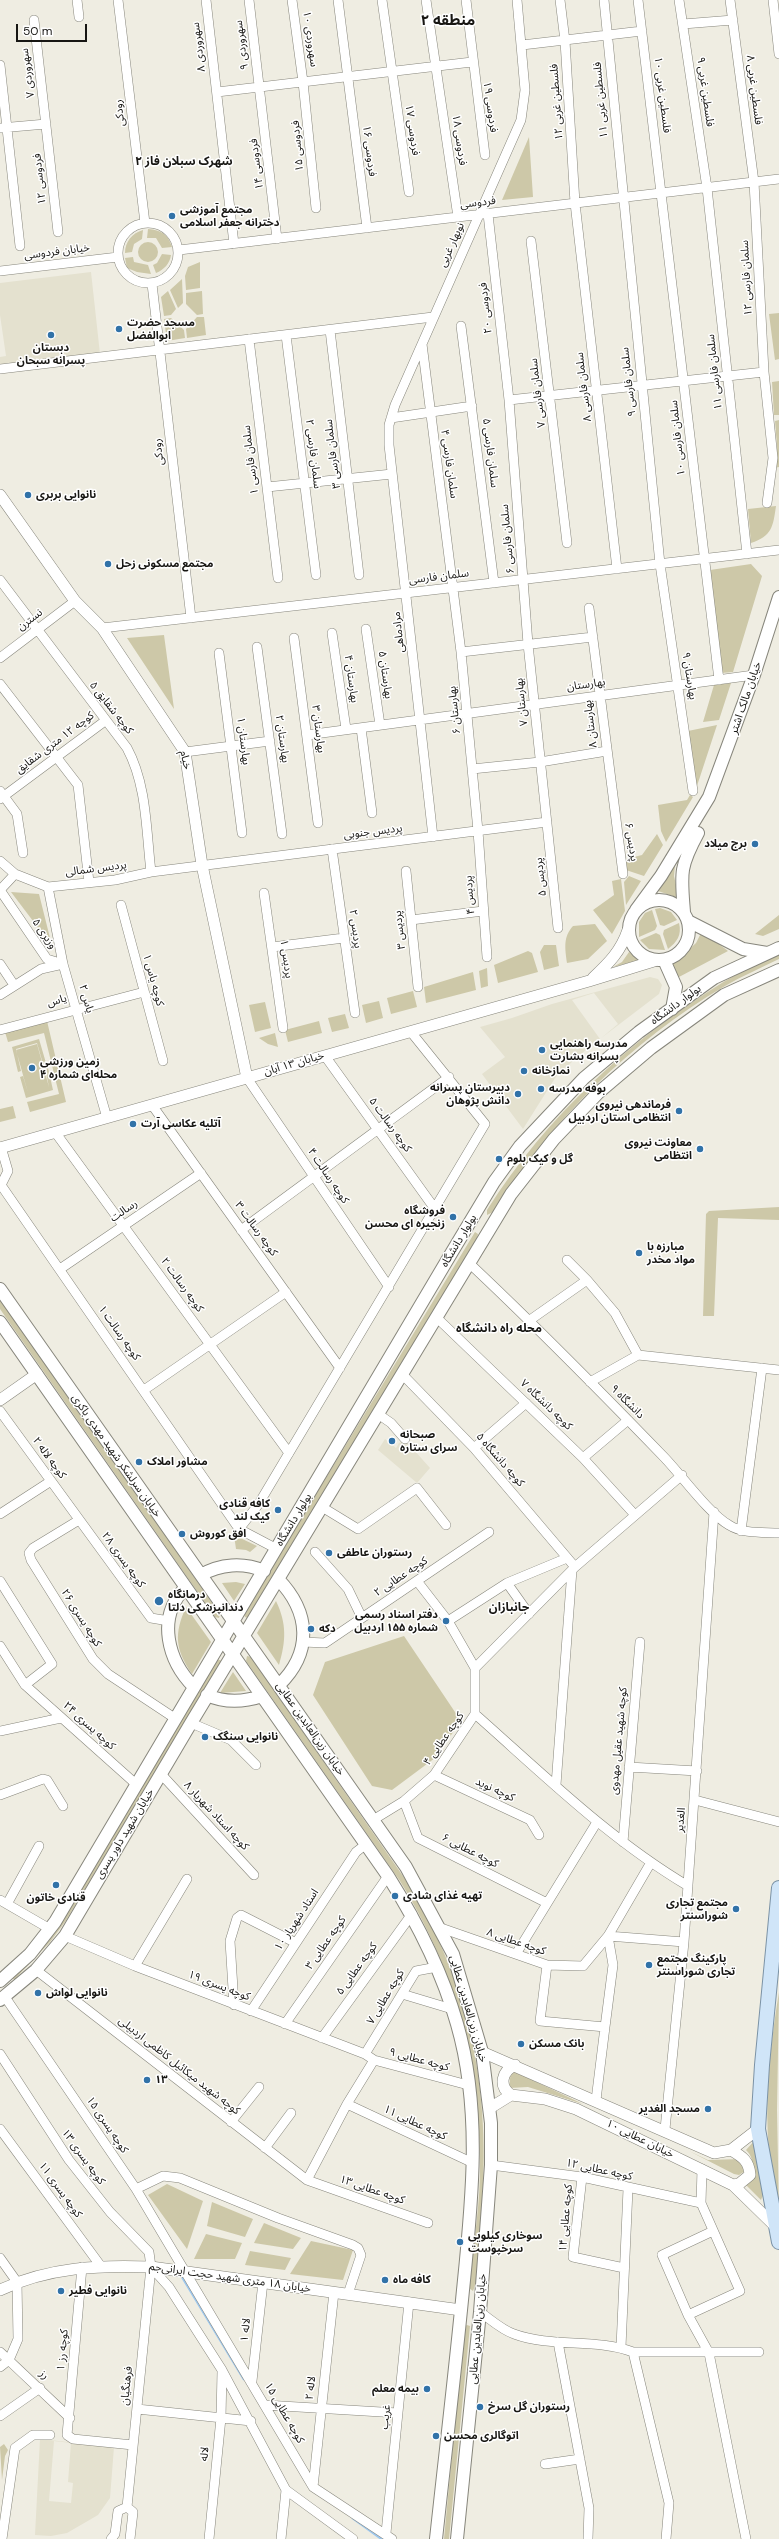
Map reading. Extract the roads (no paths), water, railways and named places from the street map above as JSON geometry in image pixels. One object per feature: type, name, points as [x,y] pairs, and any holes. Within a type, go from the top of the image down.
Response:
[{"type":"main road","name":"خیابان مالک اشتر","points":[[636,910],[670,863],[709,797],[754,675],[779,597]]},
{"type":"main road","name":"خیابان مالک اشتر","points":[[686,917],[682,870],[684,858],[708,814],[709,797]]},
{"type":"main road","points":[[660,899],[678,906],[686,917],[689,930],[683,947],[677,954],[659,960],[641,954],[634,948],[628,930],[636,910],[647,902],[660,899]]},
{"type":"main road","points":[[686,917],[743,949],[767,953]]},
{"type":"main road","name":"بولوار دانشگاه","points":[[222,1640],[469,1224],[520,1146],[550,1112],[584,1078],[639,1032],[714,978],[779,948]]},
{"type":"main road","points":[[659,960],[676,987],[672,1009]]},
{"type":"main road","name":"بولوار دانشگاه","points":[[232,1654],[511,1194],[554,1139],[598,1093],[651,1048],[724,995],[779,970]]},
{"type":"main road","points":[[469,1224],[486,1234]]},
{"type":"main road","name":"خیابان سرلشکر شهید مهدی باکری","points":[[0,1289],[234,1622]]},
{"type":"main road","name":"خیابان سرلشکر شهید مهدی باکری","points":[[0,1322],[222,1640]]},
{"type":"main road","points":[[201,1575],[210,1570],[227,1566],[245,1566],[264,1571]]},
{"type":"main road","points":[[278,1579],[290,1592],[299,1607],[303,1625],[303,1642],[298,1660],[290,1675],[279,1685]]},
{"type":"main road","points":[[185,1588],[173,1607],[169,1621],[168,1642],[173,1659],[182,1674],[194,1687]]},
{"type":"main road","name":"خیابان زین‌العابدین عطایی","points":[[234,1622],[406,1868],[441,1928],[456,1962],[482,2052],[490,2108],[491,2165],[480,2312],[457,2539]]},
{"type":"main road","name":"خیابان شهید داور یسری","points":[[0,1981],[30,1954],[50,1929],[222,1640]]},
{"type":"main road","name":"خیابان زین‌العابدین عطایی","points":[[222,1640],[388,1876],[412,1914],[437,1967],[452,2009],[468,2085],[473,2163],[462,2310],[436,2539]]},
{"type":"main road","name":"خیابان شهید داور یسری","points":[[2,1996],[36,1970],[65,1936],[232,1654]]},
{"type":"main road","points":[[207,1695],[227,1701],[246,1701],[262,1696]]},
{"type":"main road","points":[[779,1888],[762,2065],[758,2129],[779,2242]]},
{"type":"main road","points":[[462,2310],[480,2312]]},
{"type":"street","points":[[77,0],[79,17]]},
{"type":"street","name":"رودکی","points":[[118,0],[145,223]]},
{"type":"street","name":"سهروردی ۸","points":[[206,0],[234,244]]},
{"type":"street","name":"سهروردی ۹","points":[[249,0],[260,87]]},
{"type":"street","name":"سهروردی ۱۰","points":[[292,0],[304,82]]},
{"type":"street","name":"فردوسی ۱۶","points":[[338,0],[367,228]]},
{"type":"street","name":"فردوسی ۱۷","points":[[382,0],[409,192]]},
{"type":"street","name":"فردوسی ۱۸","points":[[426,0],[458,217]]},
{"type":"street","name":"فردوسی ۱۹","points":[[466,0],[472,62],[485,155]]},
{"type":"street","name":"نوبهار غربی","points":[[390,421],[434,317],[483,214],[521,120],[525,90],[517,0]]},
{"type":"street","name":"فلسطین غربی ۱۲","points":[[560,0],[565,41],[575,203]]},
{"type":"street","name":"فلسطین غربی ۱۱","points":[[604,0],[622,198]]},
{"type":"street","name":"فلسطین غربی ۱۰","points":[[638,0],[662,193]]},
{"type":"street","name":"فلسطین غربی ۹","points":[[679,0],[707,188]]},
{"type":"street","name":"فلسطین غربی ۸","points":[[730,0],[754,182]]},
{"type":"street","points":[[773,0],[779,54]]},
{"type":"street","name":"سهروردی ۷","points":[[34,20],[46,124]]},
{"type":"street","points":[[683,24],[733,20]]},
{"type":"street","points":[[522,45],[565,41],[642,30]]},
{"type":"street","points":[[217,92],[472,62]]},
{"type":"street","points":[[0,65],[3,128],[20,246]]},
{"type":"street","name":"فردوسی ۱۵","points":[[304,82],[316,208]]},
{"type":"street","name":"فردوسی ۱۴","points":[[260,87],[277,239]]},
{"type":"street","points":[[3,128],[46,124]]},
{"type":"street","name":"فردوسی ۱۲","points":[[46,124],[58,232]]},
{"type":"street","name":"فردوسی","points":[[179,250],[779,179]]},
{"type":"street","name":"سلمان فارسی ۱۲","points":[[754,182],[764,372],[773,458],[767,503]]},
{"type":"street","name":"سلمان فارسی ۱۱","points":[[707,188],[747,554]]},
{"type":"street","name":"سلمان فارسی ۱۰","points":[[662,193],[719,680]]},
{"type":"street","name":"سلمان فارسی ۹","points":[[622,198],[660,564]]},
{"type":"street","name":"سلمان فارسی ۸","points":[[575,203],[617,569]]},
{"type":"street","name":"فردوسی ۲۰","points":[[483,214],[509,400]]},
{"type":"street","points":[[145,223],[155,223],[167,230],[176,241],[179,250],[178,260],[172,273],[161,282],[152,284],[142,284],[126,274],[118,257],[122,238],[136,225],[145,223]]},
{"type":"street","name":"سلمان فارسی ۷","points":[[531,241],[551,396],[567,543]]},
{"type":"street","name":"خیابان فردوسی","points":[[0,271],[118,257]]},
{"type":"street","name":"رودکی","points":[[152,284],[191,618]]},
{"type":"street","points":[[0,369],[434,317]]},
{"type":"street","name":"سلمان فارسی ۵","points":[[461,326],[494,583]]},
{"type":"street","name":"سلمان فارسی ۳","points":[[330,330],[359,575]]},
{"type":"street","name":"سلمان فارسی ۲","points":[[286,335],[316,575]]},
{"type":"street","name":"سلمان فارسی ۱","points":[[249,339],[278,578]]},
{"type":"street","name":"سلمان فارسی ۴","points":[[422,344],[454,588]]},
{"type":"street","points":[[509,400],[764,372]]},
{"type":"street","name":"سلمان فارسی ۶","points":[[509,400],[524,579]]},
{"type":"street","points":[[390,421],[430,412],[472,406]]},
{"type":"street","name":"مرادماهی","points":[[390,421],[392,474],[407,593],[433,837]]},
{"type":"street","points":[[267,487],[392,474]]},
{"type":"street","name":"خیام","points":[[0,495],[75,601],[102,628],[185,752],[202,865],[247,1078]]},
{"type":"street","name":"سلمان فارسی","points":[[102,628],[779,550]]},
{"type":"street","name":"بهارستان ۹","points":[[660,564],[679,685],[693,791]]},
{"type":"street","name":"بهارستان ۷","points":[[524,579],[528,644],[540,762],[548,822]]},
{"type":"street","name":"کوچه شقایق ۵","points":[[0,580],[36,630],[127,748],[136,765],[142,788],[151,872]]},
{"type":"street","name":"بهارستان ۶","points":[[454,588],[478,831]]},
{"type":"street","name":"نسترن","points":[[0,658],[75,601]]},
{"type":"street","name":"بهارستان ۸","points":[[589,608],[614,814]]},
{"type":"street","name":"بهارستان ۵","points":[[366,629],[380,725]]},
{"type":"street","name":"بهارستان ۴","points":[[332,633],[346,729]]},
{"type":"street","points":[[461,652],[593,637]]},
{"type":"street","name":"بهارستان ۳","points":[[294,638],[318,823]]},
{"type":"street","name":"بهارستان ۲","points":[[257,647],[282,834]]},
{"type":"street","name":"بهارستان ۱","points":[[219,653],[242,833]]},
{"type":"street","name":"بهارستان","points":[[307,735],[754,675]]},
{"type":"street","points":[[0,684],[78,785],[89,882]]},
{"type":"street","name":"کوچه ۱۲ متری شقایق","points":[[1,796],[105,720]]},
{"type":"street","points":[[361,728],[372,813]]},
{"type":"street","points":[[185,752],[270,741]]},
{"type":"street","points":[[472,769],[540,762],[607,751]]},
{"type":"street","points":[[1,796],[17,814],[23,853]]},
{"type":"street","name":"پردیس ۶","points":[[614,814],[623,874]]},
{"type":"street","name":"پردیس جنوبی","points":[[202,865],[548,822]]},
{"type":"street","name":"پردیس ۵","points":[[548,822],[558,928]]},
{"type":"street","name":"پردیس ۴","points":[[478,831],[487,957]]},
{"type":"street","name":"پردیس ۲","points":[[332,849],[355,1013]]},
{"type":"street","name":"پردیس شمالی","points":[[0,861],[15,874],[48,886],[115,880],[151,872],[202,865]]},
{"type":"street","name":"پردیس ۳","points":[[406,871],[418,987]]},
{"type":"street","points":[[0,890],[15,874]]},
{"type":"street","name":"یاس ۲","points":[[48,886],[63,964],[107,1118]]},
{"type":"street","name":"وزیری ۵","points":[[0,890],[47,959],[63,964]]},
{"type":"street","name":"پردیس ۱","points":[[264,893],[283,1028]]},
{"type":"street","name":"کوچه یاس ۱","points":[[121,905],[163,1061]]},
{"type":"street","points":[[411,920],[483,911]]},
{"type":"street","name":"خیابان ۱۳ آبان","points":[[589,981],[611,962],[622,946],[628,930]]},
{"type":"street","points":[[272,947],[344,938]]},
{"type":"street","name":"خیابان ۱۳ آبان","points":[[0,1147],[411,1032],[659,960]]},
{"type":"street","points":[[0,964],[14,984]]},
{"type":"street","name":"وزیری ۵","points":[[0,995],[14,984],[41,969],[63,964]]},
{"type":"street","name":"یاس","points":[[0,1030],[76,1008],[144,992]]},
{"type":"street","points":[[277,1549],[239,1529],[258,1505],[485,1124],[449,1077],[411,1032]]},
{"type":"street","name":"کوچه رسالت ۵","points":[[325,1056],[435,1209]]},
{"type":"street","points":[[242,1230],[449,1077]]},
{"type":"street","name":"کوچه رسالت ۴","points":[[247,1078],[389,1287]]},
{"type":"street","name":"کوچه رسالت ۳","points":[[152,1105],[340,1368]]},
{"type":"street","name":"کوچه رسالت ۲","points":[[55,1132],[289,1453]]},
{"type":"street","name":"کوچه رسالت ۱","points":[[0,1147],[8,1171],[1,1185],[239,1529]]},
{"type":"street","name":"رسالت","points":[[60,1269],[201,1173]]},
{"type":"street","points":[[567,1260],[587,1280],[615,1313],[638,1355]]},
{"type":"street","name":"دانشگاه ۹","points":[[469,1263],[530,1320],[682,1475],[714,1512],[729,1526],[741,1531],[779,1533]]},
{"type":"street","points":[[530,1320],[587,1280]]},
{"type":"street","points":[[144,1390],[286,1292]]},
{"type":"street","name":"کوچه دانشگاه ۷","points":[[436,1317],[583,1458],[636,1515]]},
{"type":"street","points":[[590,1382],[638,1355],[779,1370]]},
{"type":"street","points":[[741,1531],[762,1368]]},
{"type":"street","points":[[0,1400],[36,1374]]},
{"type":"street","name":"کوچه دانشگاه ۵","points":[[402,1374],[474,1448],[567,1558],[573,1569]]},
{"type":"street","points":[[474,1448],[526,1403]]},
{"type":"street","name":"کوچه لاله ۲","points":[[0,1411],[79,1520]]},
{"type":"street","points":[[378,1414],[391,1423],[405,1439]]},
{"type":"street","points":[[583,1458],[628,1420]]},
{"type":"street","points":[[475,1668],[573,1569],[682,1475]]},
{"type":"street","points":[[0,1514],[51,1481]]},
{"type":"street","points":[[322,1507],[358,1529],[417,1488],[446,1525]]},
{"type":"street","name":"الغدیر","points":[[665,2129],[684,1942],[714,1512]]},
{"type":"street","name":"کوچه یسری ۲۸","points":[[79,1520],[151,1618],[169,1621]]},
{"type":"street","name":"کوچه یسری ۲۶","points":[[79,1520],[33,1548],[30,1554],[31,1560],[92,1659],[108,1674],[176,1719]]},
{"type":"street","name":"کوچه عطایی ۲","points":[[303,1642],[325,1643],[489,1532]]},
{"type":"street","points":[[315,1552],[348,1589],[362,1618]]},
{"type":"street","points":[[448,1621],[507,1583],[567,1558]]},
{"type":"street","points":[[556,1786],[573,1569]]},
{"type":"street","points":[[0,1581],[52,1664],[25,1685]]},
{"type":"street","points":[[417,1581],[448,1621],[475,1668],[475,1714],[597,1822],[650,1864],[688,1886]]},
{"type":"street","points":[[507,1583],[529,1614]]},
{"type":"street","name":"کوچه شهید عقیل مهدوی","points":[[623,1842],[640,1642]]},
{"type":"street","name":"کوچه یسری ۲۴","points":[[0,1646],[25,1685],[137,1785]]},
{"type":"street","name":"کوچه عطایی ۴","points":[[373,1820],[404,1801],[434,1774],[475,1714]]},
{"type":"street","points":[[0,1731],[61,1718]]},
{"type":"street","points":[[191,1723],[231,1740],[256,1765]]},
{"type":"street","points":[[629,1767],[697,1772]]},
{"type":"street","name":"کوچه استاد شهریار ۸","points":[[161,1774],[254,1875]]},
{"type":"street","name":"کوچه نوید","points":[[434,1774],[530,1820],[538,1834]]},
{"type":"street","points":[[0,1795],[43,1779],[48,1780],[63,1806]]},
{"type":"street","points":[[695,1800],[779,1822]]},
{"type":"street","name":"کوچه عطایی ۶","points":[[404,1801],[418,1838],[547,1904]]},
{"type":"street","points":[[516,1954],[597,1822]]},
{"type":"street","name":"استاد شهریار ۱۰","points":[[251,2011],[356,1852],[365,1845]]},
{"type":"street","points":[[39,1846],[3,1902],[50,1929]]},
{"type":"street","name":"کوچه عطایی ۸","points":[[441,1928],[547,1965],[583,1966],[608,1936],[650,1864]]},
{"type":"street","name":"کوچه عطایی ۳","points":[[285,2024],[388,1876]]},
{"type":"street","points":[[135,1966],[187,1879]]},
{"type":"street","name":"کوچه عطایی ۵","points":[[322,2038],[412,1914]]},
{"type":"street","points":[[234,2005],[230,1941],[236,1918],[241,1915],[296,1943]]},
{"type":"street","name":"کوچه یسری ۱۹","points":[[65,1936],[135,1966],[234,2005],[365,2054]]},
{"type":"street","points":[[596,2100],[613,1965],[608,1936],[684,1942]]},
{"type":"street","points":[[547,1965],[540,2021],[605,2027]]},
{"type":"street","name":"کوچه عطایی ۷","points":[[365,2054],[416,1971],[437,1967]]},
{"type":"street","name":"کوچه شهید میکائیل کاظمی اردبیلی","points":[[36,1970],[307,2180]]},
{"type":"street","points":[[402,1994],[452,2009]]},
{"type":"street","name":"کوچه یسری ۱۵","points":[[2,1996],[136,2189],[185,2271]]},
{"type":"street","name":"خیابان عطایی ۱۰","points":[[482,2052],[665,2129],[714,2153],[731,2150]]},
{"type":"street","name":"کوچه یسری ۱۳","points":[[0,2054],[69,2160],[110,2212],[149,2252],[152,2267]]},
{"type":"street","name":"کوچه عطایی ۹","points":[[365,2054],[374,2060],[468,2085]]},
{"type":"street","points":[[307,2180],[347,2104],[374,2060]]},
{"type":"street","points":[[490,2108],[511,2095],[506,2090],[503,2079],[506,2071],[515,2065]]},
{"type":"street","points":[[232,2122],[259,2087]]},
{"type":"street","name":"خیابان عطایی ۱۰","points":[[511,2095],[545,2099],[576,2109],[702,2169],[733,2185],[775,2226]]},
{"type":"street","name":"کوچه عطایی ۱۱","points":[[347,2104],[473,2163]]},
{"type":"street","points":[[265,2148],[291,2113]]},
{"type":"street","name":"کوچه یسری ۱۱","points":[[0,2129],[100,2265]]},
{"type":"street","points":[[733,2185],[746,2180],[750,2175],[750,2168],[745,2158],[731,2150],[758,2129]]},
{"type":"street","name":"کوچه عطایی ۱۲","points":[[491,2165],[582,2177],[628,2189],[701,2203]]},
{"type":"street","points":[[688,2315],[740,2291],[701,2203],[702,2169]]},
{"type":"street","points":[[136,2189],[163,2176],[180,2178],[278,2218],[354,2245],[358,2248],[361,2255],[348,2294]]},
{"type":"street","name":"کوچه عطایی ۱۴","points":[[582,2177],[573,2257],[624,2268]]},
{"type":"street","name":"کوچه عطایی ۱۳","points":[[307,2180],[428,2223]]},
{"type":"street","points":[[621,2347],[628,2189]]},
{"type":"street","points":[[713,2231],[662,2255],[688,2315],[709,2353],[746,2539]]},
{"type":"street","points":[[0,2258],[17,2282],[18,2339],[9,2360],[0,2367]]},
{"type":"street","name":"خیابان ۱۸ متری شهید حجت ایرانی‌جم","points":[[0,2290],[17,2282],[82,2267],[100,2265],[152,2267],[462,2310]]},
{"type":"street","name":"کوچه رز ۱","points":[[82,2267],[68,2435],[73,2439],[133,2445]]},
{"type":"street","points":[[152,2267],[169,2287],[222,2370],[251,2421],[286,2490],[351,2538]]},
{"type":"street","name":"فرهنگیان","points":[[127,2507],[152,2267]]},
{"type":"street","name":"کوچه عطایی ۱۵","points":[[185,2271],[252,2381],[313,2488],[389,2536]]},
{"type":"street","name":"لاله ۱","points":[[252,2381],[263,2282]]},
{"type":"street","name":"لاله ۲","points":[[313,2488],[320,2408],[334,2292]]},
{"type":"street","name":"غریب","points":[[389,2536],[398,2413],[409,2302]]},
{"type":"street","points":[[480,2312],[513,2334],[558,2342],[621,2347],[633,2352],[759,2352]]},
{"type":"street","points":[[558,2342],[589,2508],[588,2539]]},
{"type":"street","name":"رز","points":[[0,2352],[40,2388],[70,2418]]},
{"type":"street","points":[[633,2352],[668,2504],[666,2539]]},
{"type":"street","name":"لاله","points":[[209,2539],[221,2418],[222,2370]]},
{"type":"street","points":[[0,2416],[40,2388]]},
{"type":"street","points":[[266,2405],[398,2413]]},
{"type":"street","points":[[137,2409],[251,2421]]},
{"type":"street","points":[[2,2539],[15,2448],[33,2435],[50,2435]]},
{"type":"street","points":[[545,2464],[580,2459]]},
{"type":"street","points":[[281,2539],[286,2490]]},
{"type":"street","points":[[111,2539],[115,2534],[118,2511],[127,2507],[133,2512],[130,2539]]},
{"type":"waterway","points":[[183,2278],[244,2379]]},
{"type":"waterway","points":[[353,2518],[382,2539]]},
{"type":"place","name":"مجتمع آموزشی دخترانه جعفر اسلامی","points":[[172,216]]},
{"type":"place","name":"مسجد حضرت ابوالفضل","points":[[119,329]]},
{"type":"place","name":"دبستان پسرانه سبحان","points":[[51,335]]},
{"type":"place","name":"نانوایی بربری","points":[[28,495]]},
{"type":"place","name":"مجتمع مسکونی زحل","points":[[108,564]]},
{"type":"place","name":"برج میلاد","points":[[755,844]]},
{"type":"place","name":"مدرسه راهنمایی پسرانه بشارت","points":[[542,1050]]},
{"type":"place","name":"زمین ورزشی محله‌ای شماره ۴","points":[[32,1068]]},
{"type":"place","name":"نمازخانه","points":[[524,1071]]},
{"type":"place","name":"بوفه مدرسه","points":[[541,1089]]},
{"type":"place","name":"دبیرستان پسرانه دانش پژوهان","points":[[518,1094]]},
{"type":"place","name":"فرماندهی نیروی انتظامی استان اردبیل","points":[[679,1111]]},
{"type":"place","name":"آتلیه عکاسی آرت","points":[[133,1124]]},
{"type":"place","name":"معاونت نیروی انتظامی","points":[[700,1149]]},
{"type":"place","name":"گل و کیک بلوم","points":[[499,1159]]},
{"type":"place","name":"فروشگاه زنجیره ای محسن","points":[[453,1217]]},
{"type":"place","name":"مبارزه با مواد مخدر","points":[[639,1253]]},
{"type":"place","name":"صبحانه سرای ستاره","points":[[392,1441]]},
{"type":"place","name":"مشاور املاک","points":[[139,1462]]},
{"type":"place","name":"کافه قنادی کیک لند","points":[[278,1510]]},
{"type":"place","name":"افق کوروش","points":[[182,1534]]},
{"type":"place","name":"رستوران عاطفی","points":[[329,1553]]},
{"type":"place","name":"درمانگاه دندانپزشکی دلتا","points":[[159,1601]]},
{"type":"place","name":"دفتر اسناد رسمی شماره ۱۵۵ اردبیل","points":[[446,1621]]},
{"type":"place","name":"دکه","points":[[311,1629]]},
{"type":"place","name":"نانوایی سنگک","points":[[205,1737]]},
{"type":"place","name":"قنادی خاتون","points":[[56,1885]]},
{"type":"place","name":"تهیه غذای شادی","points":[[395,1896]]},
{"type":"place","name":"مجتمع تجاری شوراسنتر","points":[[736,1909]]},
{"type":"place","name":"پارکینگ مجتمع تجاری شوراسنتر","points":[[649,1965]]},
{"type":"place","name":"نانوایی لواش","points":[[38,1993]]},
{"type":"place","name":"بانک مسکن","points":[[521,2044]]},
{"type":"place","name":"۱۳","points":[[147,2080]]},
{"type":"place","name":"مسجد الغدیر","points":[[708,2109]]},
{"type":"place","name":"سوخاری کیلویی سرخپوست","points":[[460,2242]]},
{"type":"place","name":"کافه ماه","points":[[385,2280]]},
{"type":"place","name":"نانوایی فطیر","points":[[61,2291]]},
{"type":"place","name":"بیمه معلم","points":[[427,2389]]},
{"type":"place","name":"رستوران گل سرخ","points":[[480,2407]]},
{"type":"place","name":"اتوگالری محسن","points":[[436,2436]]},
{"type":"district","name":"منطقه ۲","points":[[448,21]]},
{"type":"district","name":"شهرک سبلان فاز ۲","points":[[184,162]]},
{"type":"district","name":"محله راه دانشگاه","points":[[499,1329]]},
{"type":"district","name":"جانبازان","points":[[509,1608]]}]
